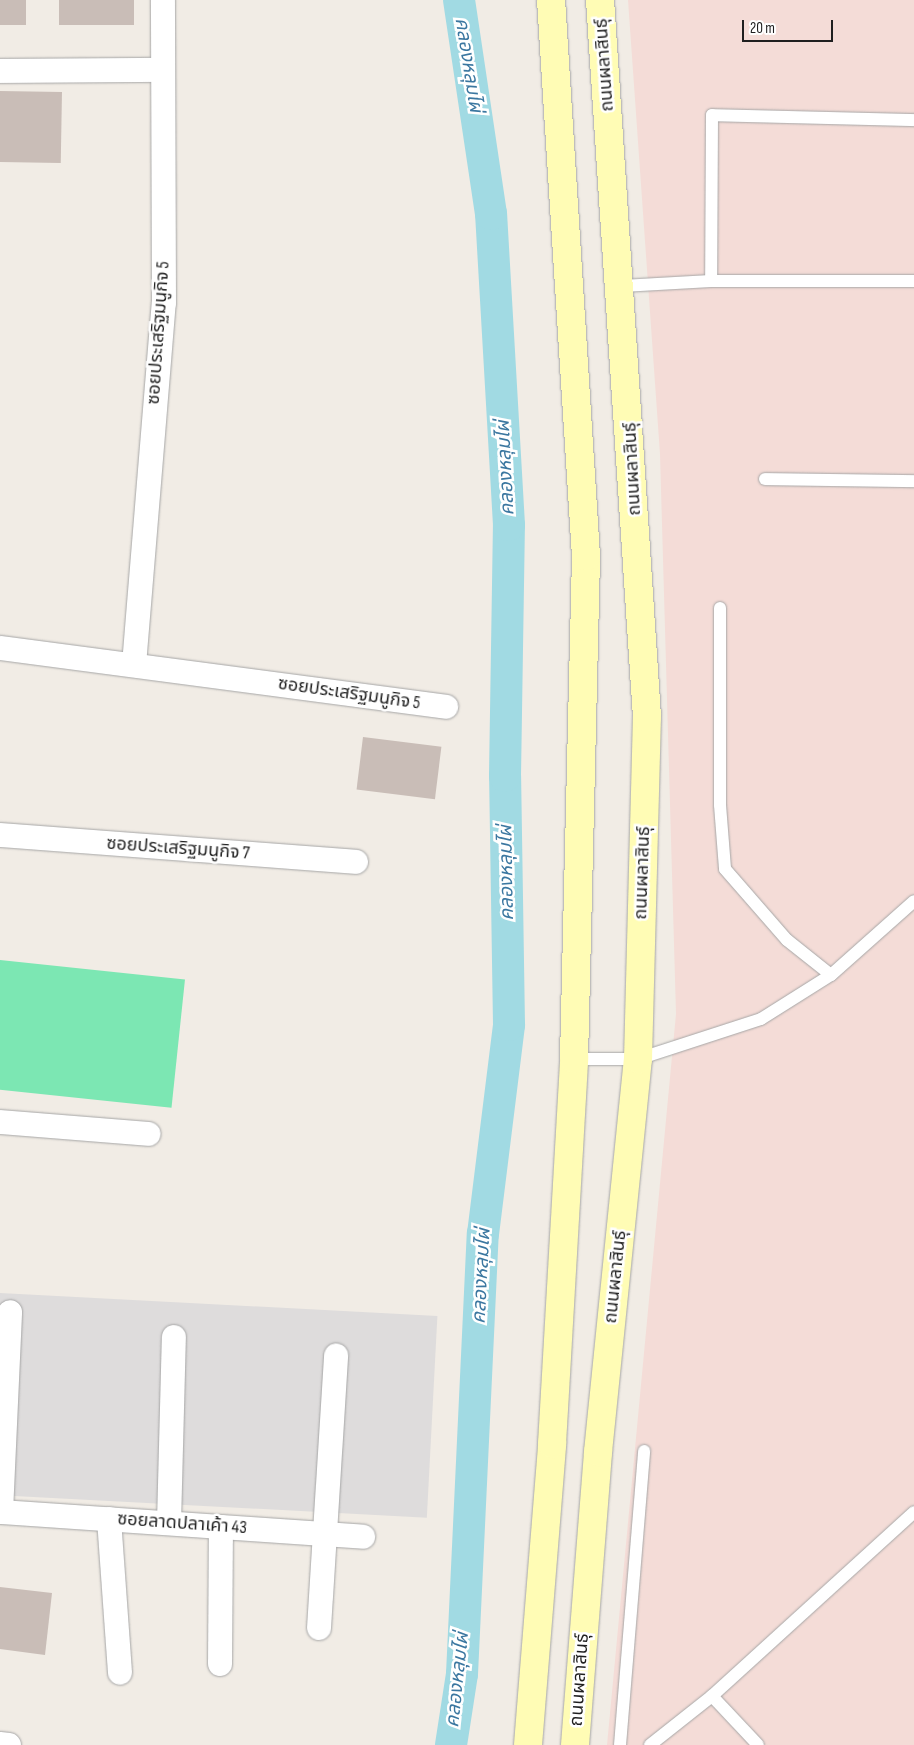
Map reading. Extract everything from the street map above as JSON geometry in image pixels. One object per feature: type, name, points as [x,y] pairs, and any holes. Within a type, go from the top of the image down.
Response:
[{"type":"main road","points":[[528,1745],[552,1444],[574,1059],[586,556],[551,0]]},
{"type":"main road","name":"ถนนผลาสินธุ์","points":[[575,1745],[598,1452],[638,1059],[647,716],[622,286],[600,0]]},
{"type":"street","name":"ซอยประเสริฐมนูกิจ 5","points":[[134,665],[164,303],[163,0]]},
{"type":"street","points":[[0,71],[162,70]]},
{"type":"street","name":"ซอยประเสริฐมนูกิจ 5","points":[[0,648],[446,707]]},
{"type":"street","name":"ซอยประเสริฐมนูกิจ 7","points":[[0,835],[356,862]]},
{"type":"street","points":[[0,1122],[149,1134]]},
{"type":"street","points":[[1,1512],[10,1312]]},
{"type":"street","points":[[169,1523],[174,1337]]},
{"type":"street","points":[[319,1628],[328,1535],[336,1356]]},
{"type":"street","name":"ซอยลาดปลาเค้า 43","points":[[1,1512],[363,1537]]},
{"type":"street","points":[[109,1519],[120,1673]]},
{"type":"street","points":[[220,1664],[221,1527]]},
{"type":"street","points":[[0,1744],[9,1745]]},
{"type":"lane","points":[[712,281],[712,115],[914,120]]},
{"type":"lane","points":[[622,286],[712,281],[914,280]]},
{"type":"lane","points":[[765,479],[914,481]]},
{"type":"lane","points":[[720,608],[720,805],[725,869],[786,940],[831,975]]},
{"type":"lane","points":[[574,1059],[638,1059],[762,1019],[831,975],[914,900]]},
{"type":"lane","points":[[620,1745],[644,1451]]},
{"type":"lane","points":[[650,1745],[712,1696],[913,1514]]},
{"type":"lane","points":[[712,1696],[758,1745]]},
{"type":"shaded area","points":[[628,0],[914,0],[914,1745],[607,1745],[676,1014],[660,454]]},
{"type":"shaded area","points":[[0,1293],[437,1316],[427,1518],[0,1495]]},
{"type":"green space","points":[[0,960],[185,979],[171,1108],[0,1090]]},
{"type":"building","points":[[0,0],[26,0],[26,25],[0,25]]},
{"type":"building","points":[[59,0],[134,0],[134,25],[59,25]]},
{"type":"building","points":[[0,91],[62,92],[61,163],[0,162]]},
{"type":"building","points":[[363,737],[441,747],[435,799],[357,790]]},
{"type":"building","points":[[0,1587],[52,1593],[45,1655],[0,1649]]},
{"type":"waterway","name":"คลองหลุมไผ่","points":[[451,1745],[462,1674],[483,1234],[509,1025],[505,776],[509,525],[491,214],[459,0]]}]
